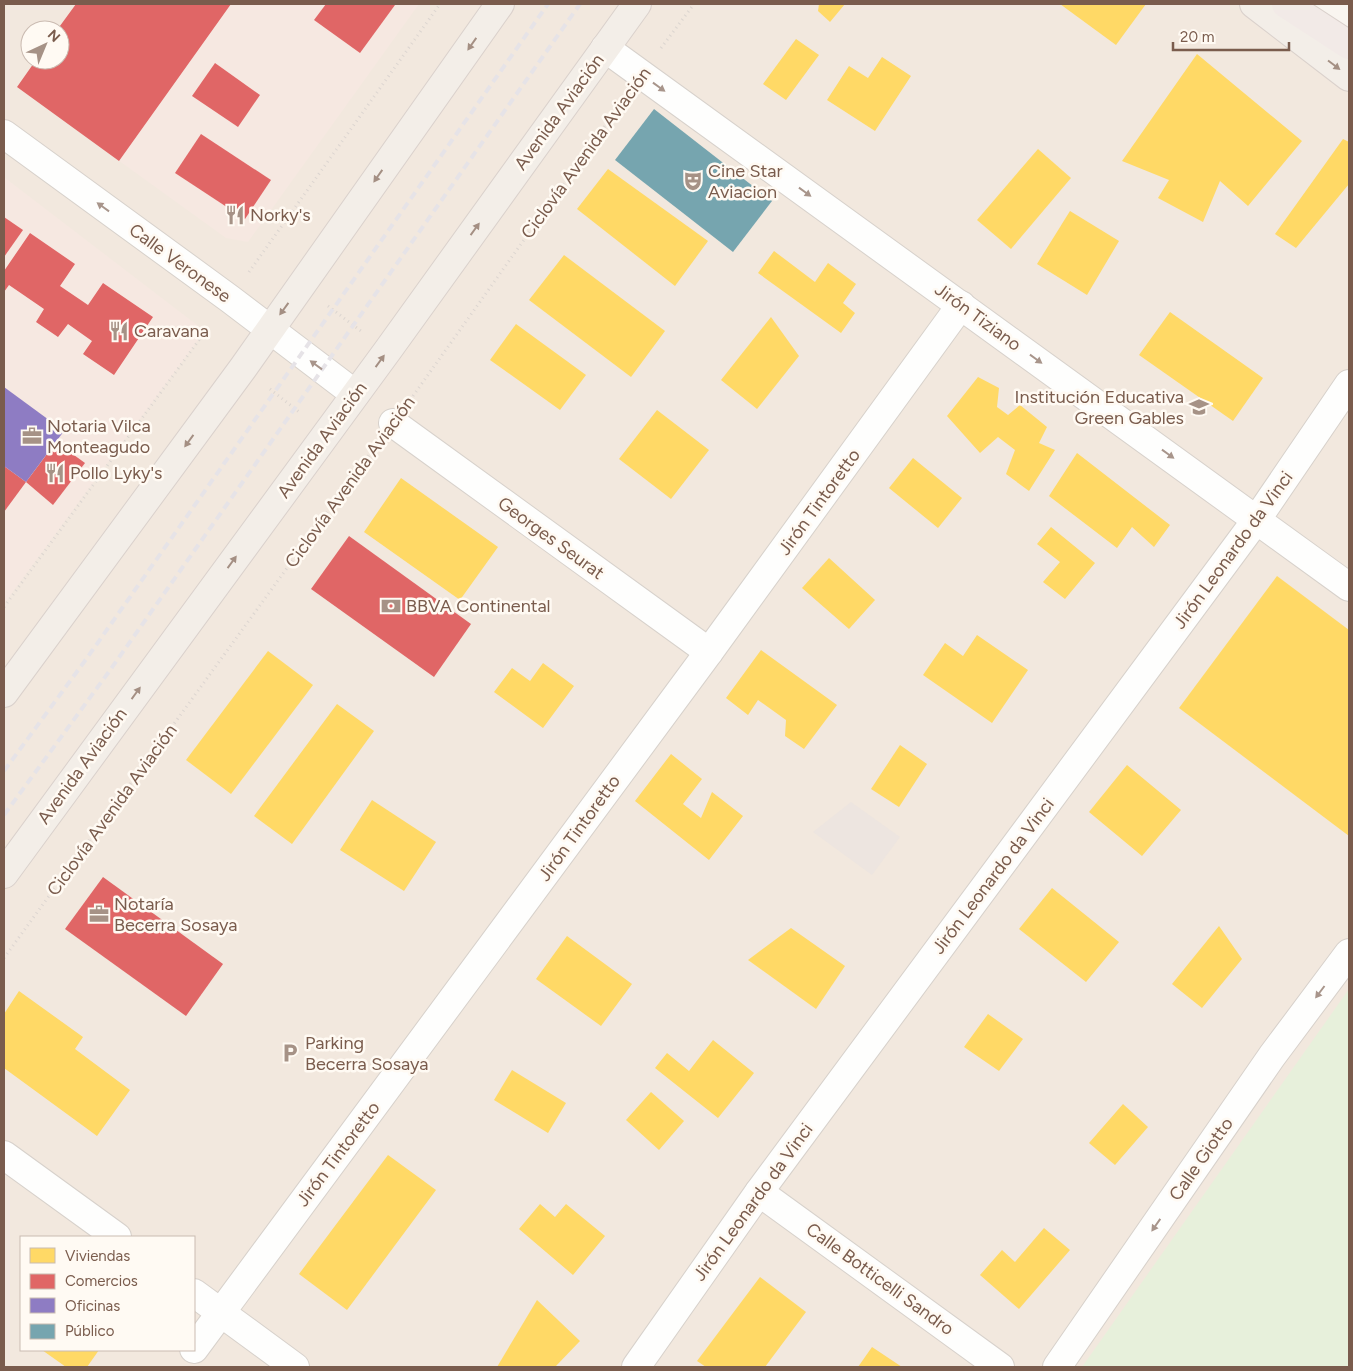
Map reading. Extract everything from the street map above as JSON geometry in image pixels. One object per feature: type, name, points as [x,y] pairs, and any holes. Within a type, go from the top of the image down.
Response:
[{"type":"highway","points":[[1286,4],[1349,46]]},
{"type":"main road","points":[[4,693],[269,330],[500,4]]},
{"type":"main road","name":"Avenida Aviación","points":[[4,874],[356,394],[638,4]]},
{"type":"main road","points":[[1254,4],[1349,77]]},
{"type":"street","name":"Jirón Tiziano","points":[[605,48],[1258,519],[1349,587]]},
{"type":"street","name":"Calle Veronese","points":[[4,134],[230,299],[356,394]]},
{"type":"street","name":"Jirón Tintoretto","points":[[195,1349],[709,652],[962,305]]},
{"type":"street","name":"Jirón Leonardo da Vinci","points":[[636,1367],[760,1192],[1258,519],[1349,384]]},
{"type":"street","name":"Georges Seurat","points":[[393,423],[709,652]]},
{"type":"street","name":"Calle Giotto","points":[[1057,1367],[1272,1056],[1349,953]]},
{"type":"street","points":[[4,1155],[115,1236]]},
{"type":"street","name":"Calle Botticelli Sandro","points":[[760,1192],[1000,1367]]},
{"type":"street","points":[[195,1294],[295,1367]]},
{"type":"street","name":"Jirón Tintoretto","points":[[180,1367],[193,1351]]},
{"type":"path","name":"Ciclovía Avenida Aviación","points":[[4,958],[393,423],[694,4]]},
{"type":"path","points":[[325,304],[364,332]]},
{"type":"path","points":[[266,386],[299,412]]},
{"type":"shaded area","points":[[4,4],[1279,4],[1349,56],[1349,1367],[4,1367]]},
{"type":"shaded area","points":[[76,4],[419,4],[248,242],[226,238],[17,87],[29,70],[70,70],[70,20],[64,20]]},
{"type":"shaded area","points":[[4,177],[205,331],[4,604]]},
{"type":"shaded area","points":[[851,802],[900,837],[872,875],[813,832]]},
{"type":"green space","points":[[1349,989],[1349,1367],[1082,1367]]},
{"type":"building: Viviendas","points":[[819,4],[845,4],[830,22],[818,11]]},
{"type":"building: Viviendas","points":[[1060,4],[1146,4],[1116,45]]},
{"type":"building: Viviendas","points":[[796,39],[819,55],[786,100],[763,84]]},
{"type":"building: Viviendas","points":[[1197,54],[1302,141],[1248,206],[1220,181],[1203,222],[1158,198],[1169,180],[1122,161]]},
{"type":"building: Viviendas","points":[[882,57],[911,76],[875,131],[827,100],[849,66],[868,78]]},
{"type":"building: Viviendas","points":[[1343,139],[1349,142],[1349,184],[1296,248],[1275,234]]},
{"type":"building: Viviendas","points":[[1038,149],[1071,178],[1011,249],[977,220]]},
{"type":"building: Viviendas","points":[[608,169],[708,241],[675,286],[577,209]]},
{"type":"building: Viviendas","points":[[1070,211],[1119,241],[1087,295],[1037,264]]},
{"type":"building: Viviendas","points":[[774,251],[815,282],[828,263],[856,284],[843,303],[855,313],[841,333],[758,273]]},
{"type":"building: Viviendas","points":[[564,255],[665,331],[631,377],[529,300]]},
{"type":"building: Viviendas","points":[[1170,312],[1263,378],[1233,421],[1139,355]]},
{"type":"building: Viviendas","points":[[771,317],[799,356],[757,409],[721,380]]},
{"type":"building: Viviendas","points":[[516,324],[586,375],[560,410],[490,360]]},
{"type":"building: Viviendas","points":[[978,377],[999,388],[997,407],[1008,415],[1020,405],[1047,427],[1039,443],[1055,450],[1029,491],[1006,474],[1015,450],[998,437],[980,453],[947,416]]},
{"type":"building: Viviendas","points":[[657,410],[709,450],[671,499],[619,459]]},
{"type":"building: Viviendas","points":[[1077,453],[1170,525],[1154,547],[1132,527],[1117,548],[1049,496]]},
{"type":"building: Viviendas","points":[[913,458],[962,498],[938,528],[889,488]]},
{"type":"building: Viviendas","points":[[401,478],[498,547],[460,600],[364,532]]},
{"type":"building: Viviendas","points":[[1051,527],[1095,563],[1065,599],[1043,582],[1060,562],[1037,544]]},
{"type":"building: Viviendas","points":[[829,558],[875,600],[849,629],[802,588]]},
{"type":"building: Viviendas","points":[[1277,576],[1349,630],[1349,836],[1179,708]]},
{"type":"building: Viviendas","points":[[977,635],[1028,670],[992,723],[923,675],[945,643],[963,656]]},
{"type":"building: Viviendas","points":[[761,650],[837,705],[804,749],[785,736],[786,720],[758,700],[748,715],[726,698]]},
{"type":"building: Viviendas","points":[[268,651],[313,685],[231,794],[186,760]]},
{"type":"building: Viviendas","points":[[543,663],[574,686],[543,728],[494,692],[512,668],[530,681]]},
{"type":"building: Viviendas","points":[[337,704],[374,731],[292,844],[254,816]]},
{"type":"building: Viviendas","points":[[900,745],[927,764],[899,807],[871,789]]},
{"type":"building: Viviendas","points":[[671,754],[702,779],[683,804],[701,818],[712,792],[743,816],[709,860],[635,801]]},
{"type":"building: Viviendas","points":[[1127,765],[1181,810],[1142,856],[1089,812]]},
{"type":"building: Viviendas","points":[[372,800],[436,842],[404,891],[340,850]]},
{"type":"building: Viviendas","points":[[1052,888],[1119,942],[1086,982],[1019,929]]},
{"type":"building: Viviendas","points":[[1219,926],[1242,959],[1202,1008],[1172,984]]},
{"type":"building: Viviendas","points":[[791,928],[845,966],[816,1009],[748,960]]},
{"type":"building: Viviendas","points":[[567,936],[632,984],[601,1026],[536,979]]},
{"type":"building: Viviendas","points":[[19,991],[83,1037],[75,1049],[130,1090],[97,1136],[4,1068],[4,1014]]},
{"type":"building: Viviendas","points":[[988,1014],[1023,1039],[999,1071],[964,1047]]},
{"type":"building: Viviendas","points":[[713,1040],[754,1073],[718,1118],[655,1068],[667,1053],[689,1071]]},
{"type":"building: Viviendas","points":[[512,1070],[566,1103],[548,1133],[494,1100]]},
{"type":"building: Viviendas","points":[[651,1092],[684,1121],[659,1150],[626,1120]]},
{"type":"building: Viviendas","points":[[1123,1104],[1148,1127],[1115,1165],[1089,1143]]},
{"type":"building: Viviendas","points":[[388,1155],[436,1190],[347,1310],[299,1274]]},
{"type":"building: Viviendas","points":[[540,1204],[555,1217],[566,1204],[605,1236],[573,1275],[519,1229]]},
{"type":"building: Viviendas","points":[[1044,1228],[1070,1250],[1019,1309],[980,1275],[1002,1250],[1015,1262]]},
{"type":"building: Viviendas","points":[[760,1277],[806,1312],[765,1367],[706,1367],[697,1361]]},
{"type":"building: Viviendas","points":[[537,1300],[580,1341],[555,1367],[497,1367]]},
{"type":"building: Viviendas","points":[[872,1347],[902,1367],[858,1367]]},
{"type":"building: Viviendas","points":[[43,1351],[98,1351],[87,1367],[66,1367]]},
{"type":"building: Comercios","points":[[76,4],[231,4],[119,161],[17,87],[29,70],[70,70],[70,20],[64,20]]},
{"type":"building: Comercios","points":[[326,4],[395,5],[360,53],[314,20]]},
{"type":"building: Comercios","points":[[215,63],[260,95],[238,127],[192,96]]},
{"type":"building: Comercios","points":[[201,134],[271,180],[245,219],[175,173]]},
{"type":"building: Comercios","points":[[4,217],[23,230],[4,257]]},
{"type":"building: Comercios","points":[[30,233],[75,264],[60,286],[88,305],[103,283],[153,317],[114,375],[83,354],[92,341],[68,324],[58,337],[36,322],[44,309],[9,285],[4,292],[4,271]]},
{"type":"building: Comercios","name":"Pollo Lyky's","points":[[56,442],[85,463],[53,505],[26,482]]},
{"type":"building: Comercios","points":[[4,466],[26,482],[4,512]]},
{"type":"building: Comercios","name":"BBVA Continental","points":[[349,536],[471,624],[434,677],[311,589]]},
{"type":"building: Comercios","points":[[103,877],[223,964],[186,1016],[65,929]]},
{"type":"building: Oficinas","name":"Notaria Vilca Monteagudo","points":[[4,387],[64,431],[26,482],[4,466]]},
{"type":"building: Público","name":"Cine Star Aviacion","points":[[654,109],[772,201],[733,252],[615,160]]},
{"type":"railway","points":[[4,771],[87,658],[548,4]]},
{"type":"railway","points":[[4,815],[108,673],[580,4]]},
{"type":"place","name":"Cine Star Aviacion","points":[[693,181]]},
{"type":"place","name":"Norky's","points":[[235,215]]},
{"type":"place","name":"Caravana","points":[[119,331]]},
{"type":"place","name":"Institución Educativa Green Gables","points":[[1199,407]]},
{"type":"place","name":"Notaria Vilca Monteagudo","points":[[32,436]]},
{"type":"place","name":"Pollo Lyky's","points":[[55,473]]},
{"type":"place","name":"BBVA Continental","points":[[391,606]]},
{"type":"place","name":"Notaría Becerra Sosaya","points":[[99,914]]},
{"type":"place","name":"Parking Becerra Sosaya","points":[[290,1053]]}]
